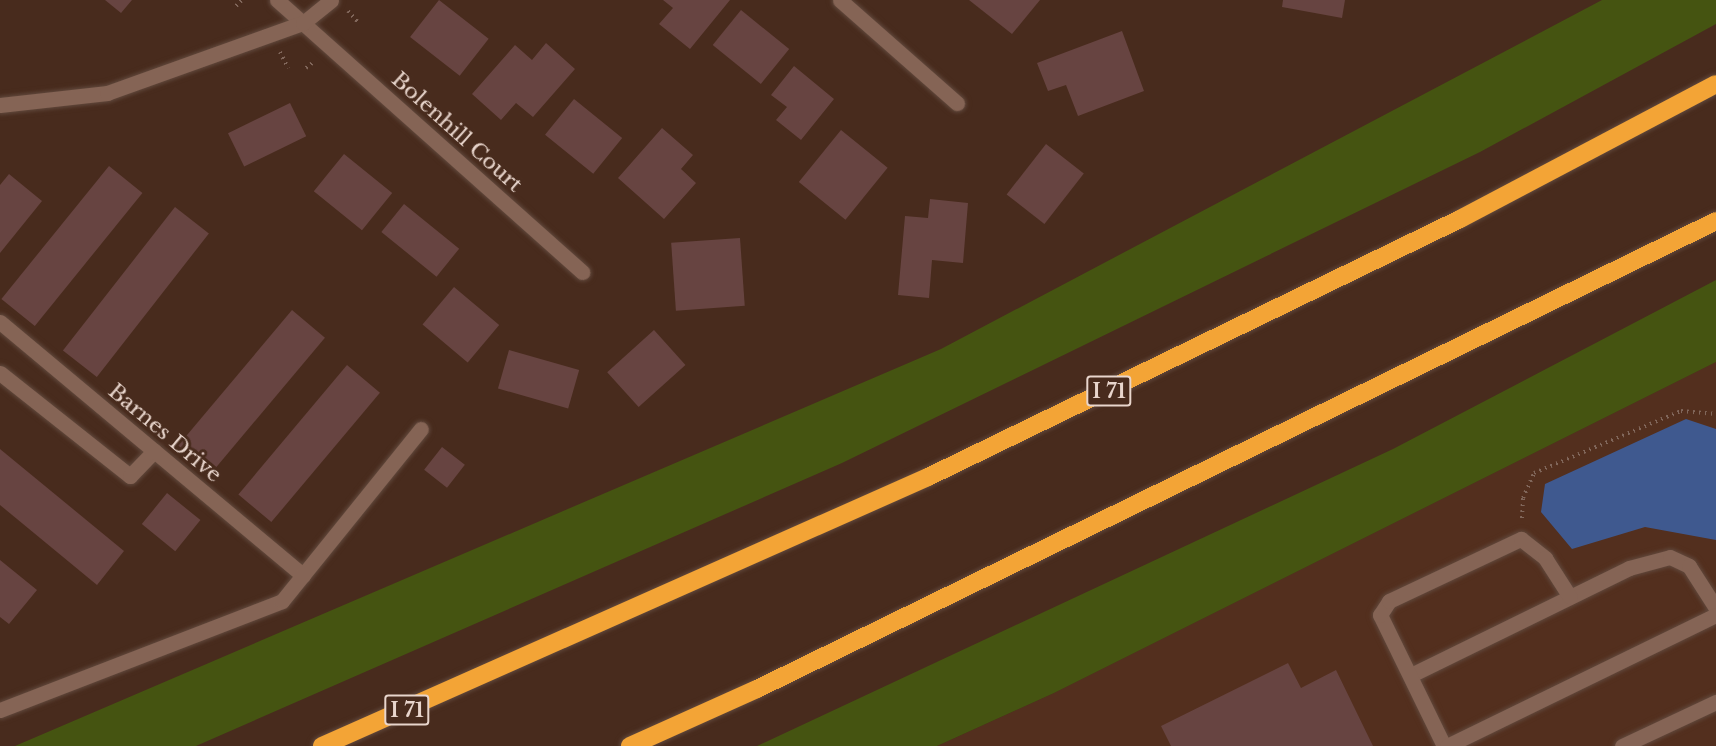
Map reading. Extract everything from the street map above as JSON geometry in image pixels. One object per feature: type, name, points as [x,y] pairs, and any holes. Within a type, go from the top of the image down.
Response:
[{"type":"highway","name":"I 71","points":[[322,746],[971,457],[1397,250],[1716,84]]},
{"type":"highway","points":[[630,746],[758,689],[1716,221]]},
{"type":"street","name":"Bolenhill Court","points":[[277,0],[582,272]]},
{"type":"street","points":[[0,105],[107,93],[303,23],[331,0]]},
{"type":"street","points":[[840,0],[957,103]]},
{"type":"street","name":"Barnes Drive","points":[[0,322],[303,575]]},
{"type":"street","points":[[0,372],[130,476],[154,450]]},
{"type":"street","points":[[0,710],[282,601],[422,429]]},
{"type":"street","points":[[1570,597],[1545,558],[1521,539],[1389,602],[1380,615],[1445,746],[1716,615]]},
{"type":"street","points":[[1411,675],[1629,568],[1670,557],[1689,566],[1716,608]]},
{"type":"street","points":[[1623,746],[1716,702]]},
{"type":"path","points":[[236,6],[242,0]]},
{"type":"path","points":[[347,10],[358,22]]},
{"type":"path","points":[[280,52],[288,68]]},
{"type":"path","points":[[306,68],[315,61]]},
{"type":"path","points":[[1521,539],[1523,498],[1534,473],[1681,411],[1716,414]]},
{"type":"shaded area","points":[[1716,362],[1716,746],[937,746],[1054,693]]},
{"type":"green space","points":[[1602,0],[1716,0],[1716,24],[1480,152],[842,463],[196,746],[15,746],[941,349]]},
{"type":"green space","points":[[1716,280],[1716,362],[1054,693],[937,746],[757,746],[1393,449]]},
{"type":"water","points":[[1686,419],[1716,429],[1716,540],[1645,527],[1572,549],[1541,512],[1545,484]]},
{"type":"building","points":[[105,0],[132,0],[121,13]]},
{"type":"building","points":[[439,0],[489,39],[460,76],[410,37]]},
{"type":"building","points":[[663,0],[730,0],[690,49],[659,24],[673,8]]},
{"type":"building","points":[[969,0],[1040,0],[1012,34]]},
{"type":"building","points":[[1283,0],[1345,0],[1342,18],[1282,7]]},
{"type":"building","points":[[741,10],[789,49],[761,84],[713,45]]},
{"type":"building","points":[[1122,31],[1144,91],[1078,116],[1066,85],[1048,91],[1037,63]]},
{"type":"building","points":[[546,43],[575,69],[533,117],[516,103],[501,120],[472,94],[515,45],[532,60]]},
{"type":"building","points":[[794,66],[834,99],[801,140],[776,120],[787,107],[771,95]]},
{"type":"building","points":[[574,99],[622,138],[593,174],[545,135]]},
{"type":"building","points":[[290,103],[306,136],[244,167],[228,133]]},
{"type":"building","points":[[662,128],[693,155],[681,169],[696,183],[664,219],[618,178]]},
{"type":"building","points":[[841,130],[888,168],[845,220],[799,182]]},
{"type":"building","points":[[1046,144],[1084,174],[1044,224],[1007,194]]},
{"type":"building","points":[[344,154],[392,193],[362,230],[314,191]]},
{"type":"building","points":[[109,166],[142,193],[35,326],[1,299]]},
{"type":"building","points":[[9,174],[42,201],[0,253],[0,185]]},
{"type":"building","points":[[930,199],[968,203],[963,263],[932,260],[929,298],[898,295],[905,216],[928,218]]},
{"type":"building","points":[[404,204],[459,249],[437,277],[381,232]]},
{"type":"building","points":[[175,207],[209,233],[97,377],[63,350]]},
{"type":"building","points":[[740,238],[745,306],[676,311],[671,243]]},
{"type":"building","points":[[454,287],[499,325],[468,362],[423,325]]},
{"type":"building","points":[[292,310],[325,338],[211,473],[178,446]]},
{"type":"building","points":[[654,330],[685,365],[639,407],[607,372]]},
{"type":"building","points":[[509,350],[579,370],[568,409],[498,388]]},
{"type":"building","points":[[347,365],[380,393],[271,522],[238,494]]},
{"type":"building","points":[[442,447],[465,465],[447,488],[424,470]]},
{"type":"building","points":[[0,449],[124,551],[97,585],[0,505]]},
{"type":"building","points":[[167,493],[200,520],[175,551],[142,524]]},
{"type":"building","points":[[0,560],[37,590],[9,624],[0,617]]},
{"type":"building","points":[[1288,663],[1301,688],[1336,670],[1373,746],[1171,746],[1161,726]]}]
